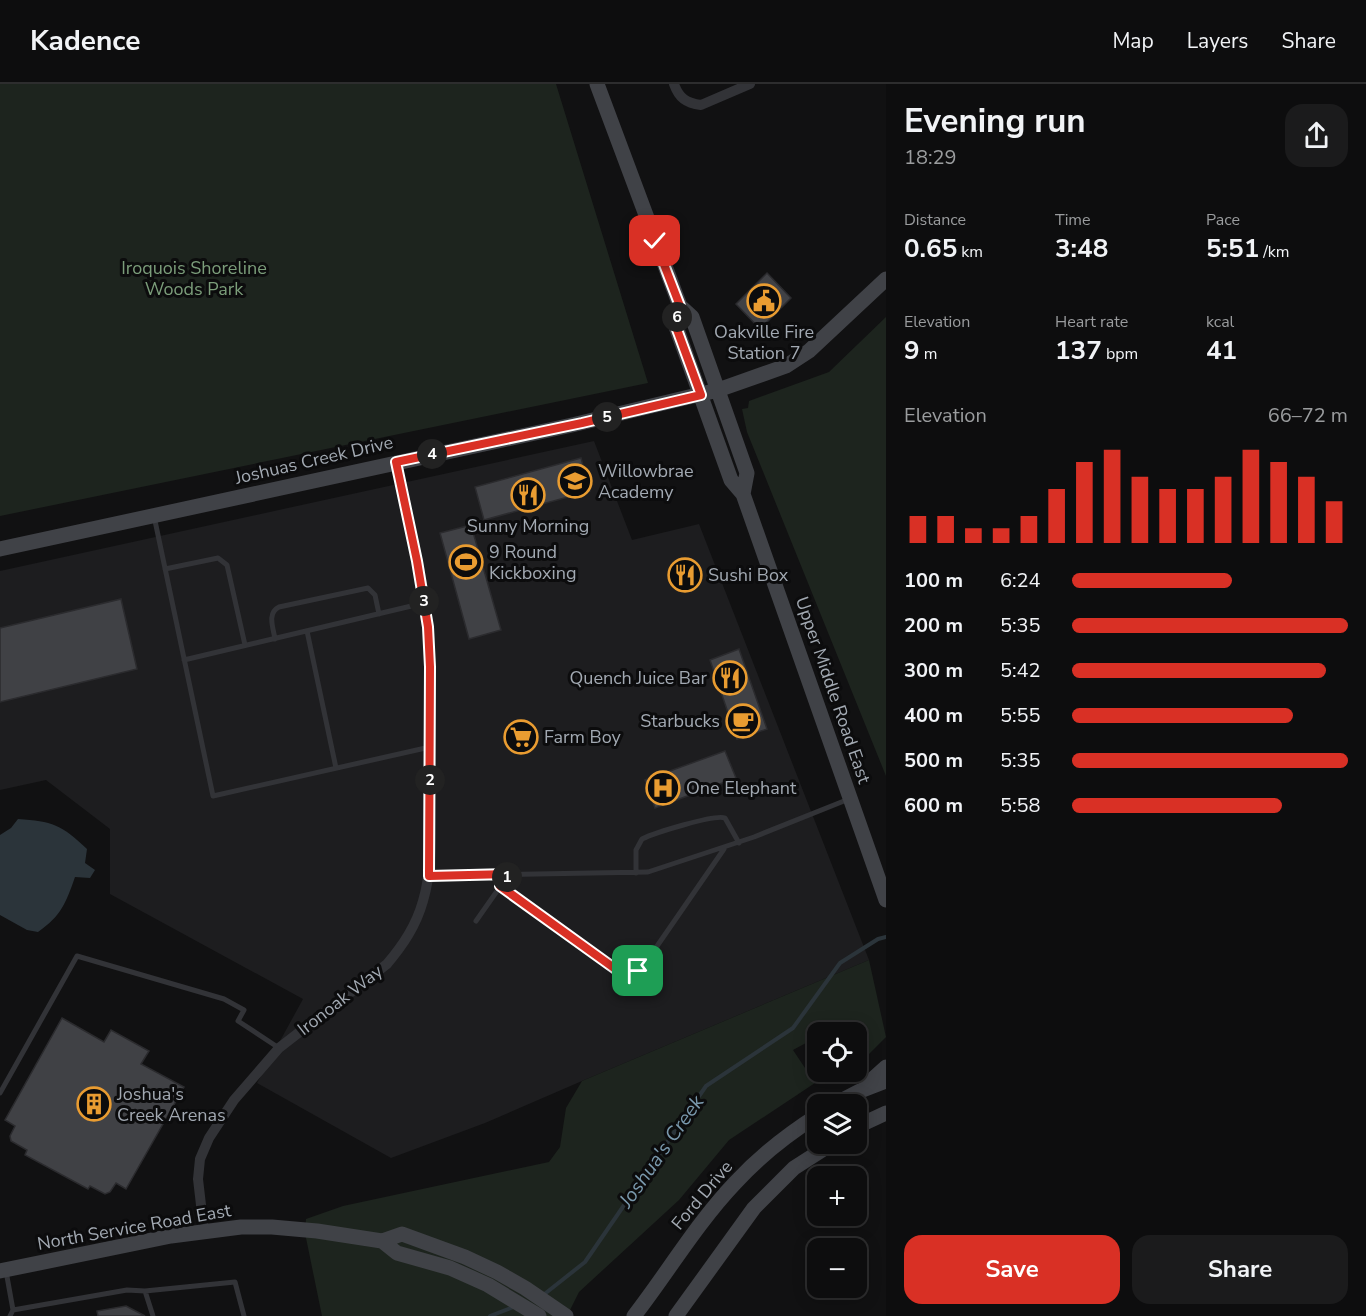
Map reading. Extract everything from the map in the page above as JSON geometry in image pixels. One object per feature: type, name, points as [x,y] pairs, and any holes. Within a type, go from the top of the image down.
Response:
[{"type":"main road","name":"Upper Middle Road East","points":[[597,84],[680,306],[692,316],[747,473],[743,494]]},
{"type":"main road","name":"Joshuas Creek Drive","points":[[0,549],[582,423],[718,390],[786,366],[809,351],[886,279]]},
{"type":"main road","name":"Upper Middle Road East","points":[[680,306],[675,324],[731,480],[743,494],[886,900]]},
{"type":"main road","points":[[860,1091],[886,1067]]},
{"type":"main road","points":[[854,1094],[886,1081]]},
{"type":"main road","points":[[867,1122],[886,1113]]},
{"type":"main road","name":"Ford Drive","points":[[634,1316],[699,1225],[735,1182],[766,1154],[807,1123]]},
{"type":"main road","points":[[676,1316],[754,1208],[794,1168],[815,1154]]},
{"type":"main road","name":"North Service Road East","points":[[3,1271],[204,1231],[241,1227],[317,1231],[382,1241],[402,1234],[465,1257],[539,1316]]},
{"type":"main road","name":"North Service Road East","points":[[493,1279],[525,1288],[566,1316]]},
{"type":"street","points":[[674,84],[682,98],[693,104],[701,105],[750,84]]},
{"type":"street","name":"Ironoak Way","points":[[204,1231],[198,1179],[200,1159],[209,1138],[234,1100],[279,1048],[375,974],[394,955],[412,929],[423,901],[429,876],[429,645],[417,561],[396,462]]},
{"type":"lane","points":[[154,515],[213,796],[430,747]]},
{"type":"lane","points":[[165,569],[218,558],[223,560],[227,565],[245,645]]},
{"type":"lane","points":[[275,639],[271,615],[274,609],[279,607],[368,588],[375,595],[379,614]]},
{"type":"lane","points":[[184,660],[424,603]]},
{"type":"lane","points":[[307,631],[336,768]]},
{"type":"lane","points":[[429,876],[636,873],[668,867],[739,843],[850,798]]},
{"type":"lane","points":[[636,873],[636,850],[642,839],[702,820],[721,816],[725,818],[739,843]]},
{"type":"lane","points":[[500,886],[621,973],[634,974],[644,965],[724,848]]},
{"type":"lane","points":[[476,921],[509,874]]},
{"type":"lane","points":[[0,1093],[77,956],[224,999],[244,1010],[238,1021],[279,1048]]},
{"type":"lane","points":[[3,1271],[12,1313],[113,1291],[145,1291],[235,1282],[244,1316]]},
{"type":"lane","points":[[145,1291],[153,1316]]},
{"type":"shaded area","points":[[594,441],[632,540],[699,524],[869,960],[485,1123],[391,1158],[257,1083],[303,999],[110,894],[110,829],[46,780],[0,790],[0,571]]},
{"type":"shaded area","points":[[18,819],[40,821],[63,829],[87,849],[85,863],[95,870],[90,878],[75,877],[62,908],[38,932],[27,930],[0,915],[0,835],[11,828]]},
{"type":"green space","name":"Iroquois Shoreline Woods Park","points":[[0,84],[556,84],[648,383],[0,516]]},
{"type":"green space","points":[[886,317],[886,776],[747,432],[742,409],[748,408],[749,401],[829,372]]},
{"type":"green space","points":[[869,960],[886,1037],[867,1056],[867,1022],[807,1022],[807,1042],[793,1050],[807,1071],[807,1082],[815,1083],[729,1140],[679,1200],[579,1292],[567,1316],[322,1316],[305,1233],[306,1219],[343,1206],[549,1162],[560,1147],[566,1108],[582,1081]]},
{"type":"building","name":"Oakville Fire Station 7","points":[[767,273],[791,298],[760,329],[736,304]]},
{"type":"building","points":[[581,458],[590,491],[484,520],[475,487]]},
{"type":"building","points":[[471,525],[501,630],[469,639],[440,533]]},
{"type":"building","points":[[121,599],[137,669],[0,702],[0,628]]},
{"type":"building","points":[[739,649],[767,729],[737,739],[710,660]]},
{"type":"building","points":[[725,751],[736,778],[655,808],[645,780]]},
{"type":"building","name":"Joshua's Creek Arenas","points":[[62,1018],[104,1042],[111,1030],[149,1051],[141,1064],[184,1087],[126,1189],[116,1183],[110,1192],[105,1194],[90,1186],[88,1189],[25,1155],[27,1150],[11,1141],[10,1136],[15,1126],[5,1120]]},
{"type":"building","points":[[126,1306],[145,1316],[98,1316],[97,1311]]},
{"type":"waterway","name":"Joshua's Creek","points":[[542,1296],[585,1262],[706,1086],[793,1028],[840,963],[878,939],[886,937]]},
{"type":"waterway","name":"Joshua's Creek","points":[[490,1316],[516,1306]]},
{"type":"place","name":"Oakville Fire Station 7","points":[[764,301]]},
{"type":"place","name":"Willowbrae Academy","points":[[575,481]]},
{"type":"place","name":"Sunny Morning","points":[[528,495]]},
{"type":"place","name":"9 Round Kickboxing","points":[[466,562]]},
{"type":"place","name":"Sushi Box","points":[[685,575]]},
{"type":"place","name":"Quench Juice Bar","points":[[730,678]]},
{"type":"place","name":"Starbucks","points":[[743,721]]},
{"type":"place","name":"Farm Boy","points":[[521,737]]},
{"type":"place","name":"One Elephant","points":[[663,788]]},
{"type":"place","name":"Joshua's Creek Arenas","points":[[94,1104]]},
{"type":"route","points":[[638,971],[627,975],[621,973],[500,886],[509,874],[429,876],[430,667],[428,627],[396,462],[582,423],[701,395],[675,324],[680,306],[655,241]]}]
